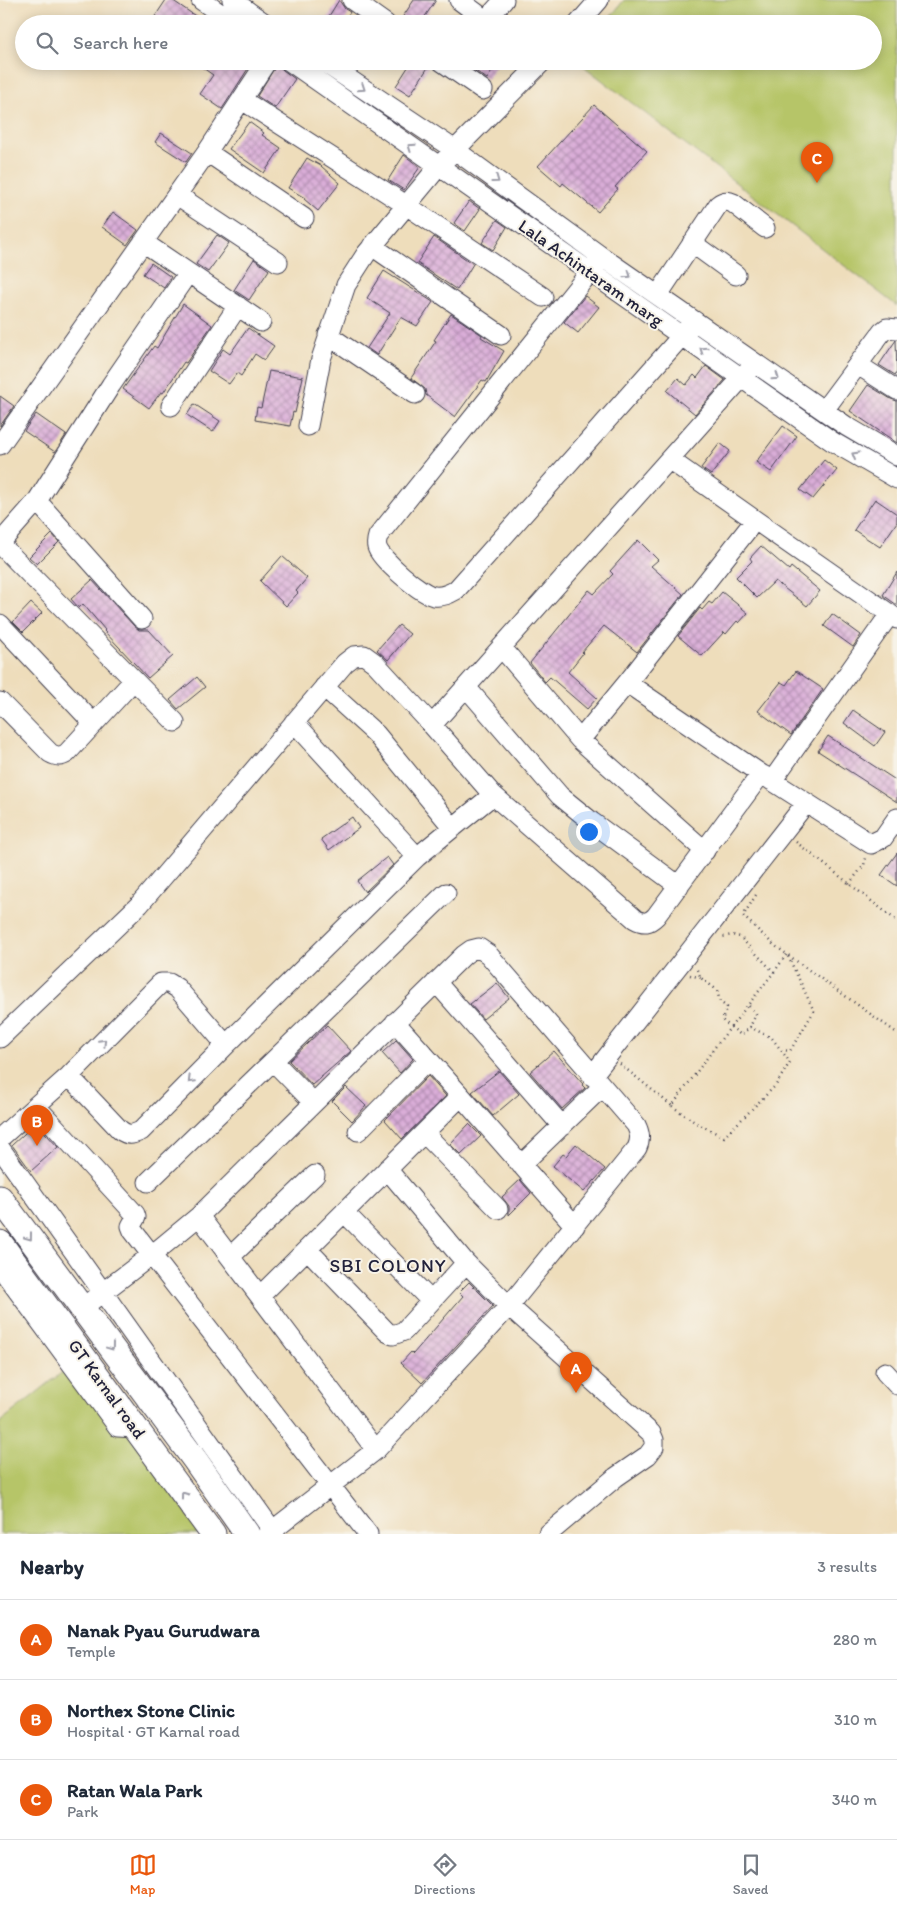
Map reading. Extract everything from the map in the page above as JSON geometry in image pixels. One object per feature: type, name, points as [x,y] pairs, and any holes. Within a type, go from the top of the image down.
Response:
[{"type":"main road","name":"GT Karnal road","points":[[0,1198],[133,1376],[247,1534]]},
{"type":"main road","name":"GT Karnal road","points":[[0,1243],[213,1534]]},
{"type":"main road","points":[[109,1391],[133,1376]]},
{"type":"street","points":[[201,0],[222,15]]},
{"type":"street","points":[[232,0],[253,15]]},
{"type":"street","points":[[352,0],[373,15]]},
{"type":"street","points":[[459,0],[479,15]]},
{"type":"street","points":[[493,15],[504,0]]},
{"type":"street","points":[[586,15],[599,0]]},
{"type":"street","points":[[0,446],[207,152],[261,70]]},
{"type":"street","name":"Lala Achintaram marg","points":[[302,70],[833,442],[897,479]]},
{"type":"street","name":"Lala Achintaram marg","points":[[335,70],[455,150],[755,363],[824,410],[897,456]]},
{"type":"street","points":[[454,70],[483,90]]},
{"type":"street","points":[[308,426],[328,335],[346,285],[372,246],[439,166],[534,70]]},
{"type":"street","points":[[242,100],[406,205],[543,297]]},
{"type":"street","points":[[207,152],[304,218]]},
{"type":"street","points":[[177,195],[278,262]]},
{"type":"street","points":[[658,295],[718,205],[722,202],[728,201],[733,203],[765,228]]},
{"type":"street","points":[[143,242],[261,322]]},
{"type":"street","points":[[692,243],[736,275]]},
{"type":"street","points":[[372,246],[501,335]]},
{"type":"street","points":[[602,256],[378,536],[376,545],[381,556],[422,592],[433,596],[445,596],[456,590],[695,321]]},
{"type":"street","points":[[175,722],[0,543],[37,501],[111,385],[188,273]]},
{"type":"street","points":[[171,406],[238,306]]},
{"type":"street","points":[[824,410],[882,332],[887,328],[897,329]]},
{"type":"street","points":[[328,335],[415,394]]},
{"type":"street","points":[[432,726],[755,363]]},
{"type":"street","points":[[858,365],[897,390]]},
{"type":"street","points":[[0,1038],[139,905],[294,722],[354,656],[364,655],[374,663],[493,795],[635,919],[642,923],[650,922],[705,851],[767,778],[893,616],[670,460]]},
{"type":"street","points":[[37,501],[142,619]]},
{"type":"street","points":[[580,740],[755,520]]},
{"type":"street","points":[[0,624],[94,724]]},
{"type":"street","points":[[502,648],[580,740],[705,851]]},
{"type":"street","points":[[0,702],[50,753],[62,756],[68,753],[134,680]]},
{"type":"street","points":[[627,682],[806,804],[871,844],[883,838],[897,818]]},
{"type":"street","points":[[466,687],[560,796],[679,886]]},
{"type":"street","points":[[324,688],[376,734],[453,828]]},
{"type":"street","points":[[294,722],[417,857]]},
{"type":"street","points":[[69,1076],[120,1130],[126,1134],[134,1134],[141,1131],[417,857],[493,795]]},
{"type":"street","points":[[521,1165],[562,1126],[597,1082],[806,804]]},
{"type":"street","points":[[148,1182],[446,892]]},
{"type":"street","points":[[0,1148],[103,1292],[272,1533],[376,1450],[508,1306],[575,1226],[637,1148],[640,1141],[640,1132],[636,1124],[597,1082],[488,954],[479,948],[472,950],[464,955],[436,982],[199,1216],[153,1254],[103,1292],[82,1308]]},
{"type":"street","points":[[436,982],[562,1126]]},
{"type":"street","points":[[0,1138],[69,1076],[161,983],[169,983],[177,988],[226,1045]]},
{"type":"street","points":[[395,1022],[575,1226]]},
{"type":"street","points":[[358,1131],[428,1060]]},
{"type":"street","points":[[273,1061],[314,1102]]},
{"type":"street","points":[[260,1296],[461,1096]]},
{"type":"street","points":[[36,1106],[135,1214],[136,1217],[132,1223],[132,1228],[368,1534]]},
{"type":"street","points":[[424,1133],[498,1209]]},
{"type":"street","points":[[387,1169],[466,1263],[508,1306],[651,1433],[654,1447],[648,1454],[616,1476],[548,1534]]},
{"type":"street","points":[[230,1257],[315,1175]]},
{"type":"street","points":[[344,1212],[431,1301]]},
{"type":"street","points":[[199,1216],[376,1450]]},
{"type":"street","points":[[307,1249],[387,1332],[393,1335],[404,1331],[466,1263]]},
{"type":"street","points":[[0,1267],[118,1427],[136,1428]]},
{"type":"path","points":[[791,838],[897,921]]},
{"type":"path","points":[[849,884],[864,865],[871,844]]},
{"type":"path","points":[[757,892],[743,916],[774,945],[897,1033]]},
{"type":"path","points":[[713,938],[732,935],[740,937],[774,972]]},
{"type":"path","points":[[672,1106],[787,954]]},
{"type":"path","points":[[781,1049],[790,1052],[814,1011],[787,954]]},
{"type":"path","points":[[695,966],[701,978]]},
{"type":"path","points":[[688,975],[701,978],[717,990],[720,1002],[727,1007],[722,1020],[741,1035],[750,1027],[756,1014],[748,1006]]},
{"type":"path","points":[[617,1062],[696,1123],[724,1137],[758,1104],[781,1078],[790,1062],[772,1038],[750,1027]]},
{"type":"green space","points":[[624,0],[897,0],[897,306],[589,70],[882,70],[882,15],[612,15]]},
{"type":"green space","points":[[80,1358],[201,1534],[0,1534],[0,1422]]},
{"type":"building","points":[[166,0],[172,0],[194,15],[156,15]]},
{"type":"building","points":[[339,0],[345,9],[350,12],[348,15],[330,15]]},
{"type":"building","points":[[414,0],[436,0],[426,15],[404,15]]},
{"type":"building","points":[[206,70],[247,70],[222,109],[200,94],[213,75]]},
{"type":"building","points":[[273,70],[283,70],[295,79],[275,108],[257,96]]},
{"type":"building","points":[[406,70],[426,70],[410,95],[396,86]]},
{"type":"building","points":[[474,70],[493,70],[487,79]]},
{"type":"building","points":[[594,105],[647,151],[615,187],[618,189],[598,212],[563,183],[561,186],[538,166]]},
{"type":"building","points":[[249,122],[264,133],[262,135],[281,148],[264,173],[229,149]]},
{"type":"building","points":[[161,133],[192,153],[186,162],[155,142]]},
{"type":"building","points":[[404,155],[420,167],[404,190],[388,180]]},
{"type":"building","points":[[307,158],[321,166],[340,183],[318,211],[305,198],[288,188]]},
{"type":"building","points":[[469,201],[480,209],[465,231],[454,223]]},
{"type":"building","points":[[113,212],[138,230],[127,245],[102,227]]},
{"type":"building","points":[[497,220],[507,227],[493,250],[482,243]]},
{"type":"building","points":[[217,235],[229,243],[208,272],[196,264]]},
{"type":"building","points":[[434,237],[473,264],[457,290],[417,263]]},
{"type":"building","points":[[254,259],[269,270],[249,300],[234,290]]},
{"type":"building","points":[[151,263],[171,277],[164,288],[143,274]]},
{"type":"building","points":[[384,271],[433,302],[417,326],[401,317],[377,355],[367,348],[390,313],[367,298]]},
{"type":"building","points":[[585,296],[599,307],[578,333],[564,322]]},
{"type":"building","points":[[183,304],[212,325],[186,363],[184,362],[163,393],[161,392],[149,408],[123,389],[154,346],[157,348]]},
{"type":"building","points":[[451,314],[482,335],[481,337],[504,351],[486,382],[482,380],[455,417],[426,395],[425,389],[411,378],[436,341],[434,340]]},
{"type":"building","points":[[248,328],[274,346],[264,360],[255,354],[241,376],[237,373],[229,384],[209,371],[223,349],[230,354]]},
{"type":"building","points":[[896,340],[897,372],[895,375],[879,365]]},
{"type":"building","points":[[706,366],[725,380],[695,414],[667,391],[678,378],[686,385],[694,375],[697,378]]},
{"type":"building","points":[[269,371],[303,377],[290,426],[255,420],[257,407],[261,408]]},
{"type":"building","points":[[868,385],[897,401],[897,443],[850,411]]},
{"type":"building","points":[[0,396],[14,406],[0,426]]},
{"type":"building","points":[[194,404],[220,421],[213,432],[187,415]]},
{"type":"building","points":[[36,414],[66,435],[55,452],[24,431]]},
{"type":"building","points":[[783,426],[797,436],[771,472],[756,462]]},
{"type":"building","points":[[720,443],[730,451],[711,475],[701,468]]},
{"type":"building","points":[[824,460],[837,470],[813,499],[800,490]]},
{"type":"building","points":[[875,499],[897,514],[897,522],[880,547],[854,530]]},
{"type":"building","points":[[52,534],[59,542],[37,564],[29,557]]},
{"type":"building","points":[[638,540],[658,560],[651,566],[683,594],[637,652],[604,626],[582,652],[568,672],[597,698],[587,709],[550,677],[545,682],[530,663],[589,590],[594,594],[613,574],[610,571]]},
{"type":"building","points":[[761,546],[789,570],[791,567],[820,591],[807,606],[775,581],[757,598],[736,577],[752,561],[750,558]]},
{"type":"building","points":[[282,556],[307,578],[296,591],[298,593],[286,606],[260,581]]},
{"type":"building","points":[[897,572],[897,605],[883,595]]},
{"type":"building","points":[[92,580],[134,626],[139,630],[149,630],[173,656],[148,678],[104,631],[83,604],[79,608],[71,599]]},
{"type":"building","points":[[722,592],[748,613],[739,623],[737,621],[726,634],[724,632],[702,656],[678,636],[700,608],[702,610],[709,602],[712,604]]},
{"type":"building","points":[[31,603],[42,613],[23,632],[13,622]]},
{"type":"building","points":[[832,614],[861,635],[853,647],[824,626]]},
{"type":"building","points":[[399,625],[410,634],[388,660],[377,650]]},
{"type":"building","points":[[796,671],[823,689],[791,735],[758,711],[781,682],[786,685]]},
{"type":"building","points":[[197,677],[205,687],[178,709],[170,700]]},
{"type":"building","points":[[853,710],[885,732],[875,746],[844,723]]},
{"type":"building","points":[[828,736],[897,781],[897,802],[818,751]]},
{"type":"building","points":[[352,817],[359,828],[329,850],[321,839]]},
{"type":"building","points":[[897,853],[897,886],[881,875]]},
{"type":"building","points":[[387,857],[393,865],[365,892],[357,881]]},
{"type":"building","points":[[497,983],[509,998],[483,1019],[470,1004]]},
{"type":"building","points":[[327,1025],[351,1051],[312,1085],[289,1061]]},
{"type":"building","points":[[396,1040],[413,1059],[400,1073],[382,1053]]},
{"type":"building","points":[[554,1051],[585,1088],[562,1109],[530,1072]]},
{"type":"building","points":[[499,1071],[519,1094],[493,1116],[472,1092]]},
{"type":"building","points":[[428,1076],[446,1096],[402,1139],[385,1120]]},
{"type":"building","points":[[346,1087],[366,1106],[352,1121],[332,1101]]},
{"type":"building","points":[[36,1123],[58,1147],[31,1171],[12,1145]]},
{"type":"building","points":[[469,1124],[481,1136],[461,1155],[450,1144]]},
{"type":"building","points":[[576,1144],[605,1169],[584,1192],[553,1166],[563,1154],[566,1156]]},
{"type":"building","points":[[520,1180],[531,1193],[509,1215],[509,1206],[502,1197]]},
{"type":"building","points":[[469,1282],[493,1306],[422,1383],[401,1363],[411,1352],[413,1354],[463,1296],[459,1292]]},
{"type":"place","name":"Ratan Wala Park","points":[[817,183]]},
{"type":"place","name":"Northex Stone Clinic","points":[[37,1146]]},
{"type":"place","name":"Nanak Pyau Gurudwara","points":[[576,1393]]},
{"type":"district","name":"SBI COLONY","points":[[388,1265]]}]
